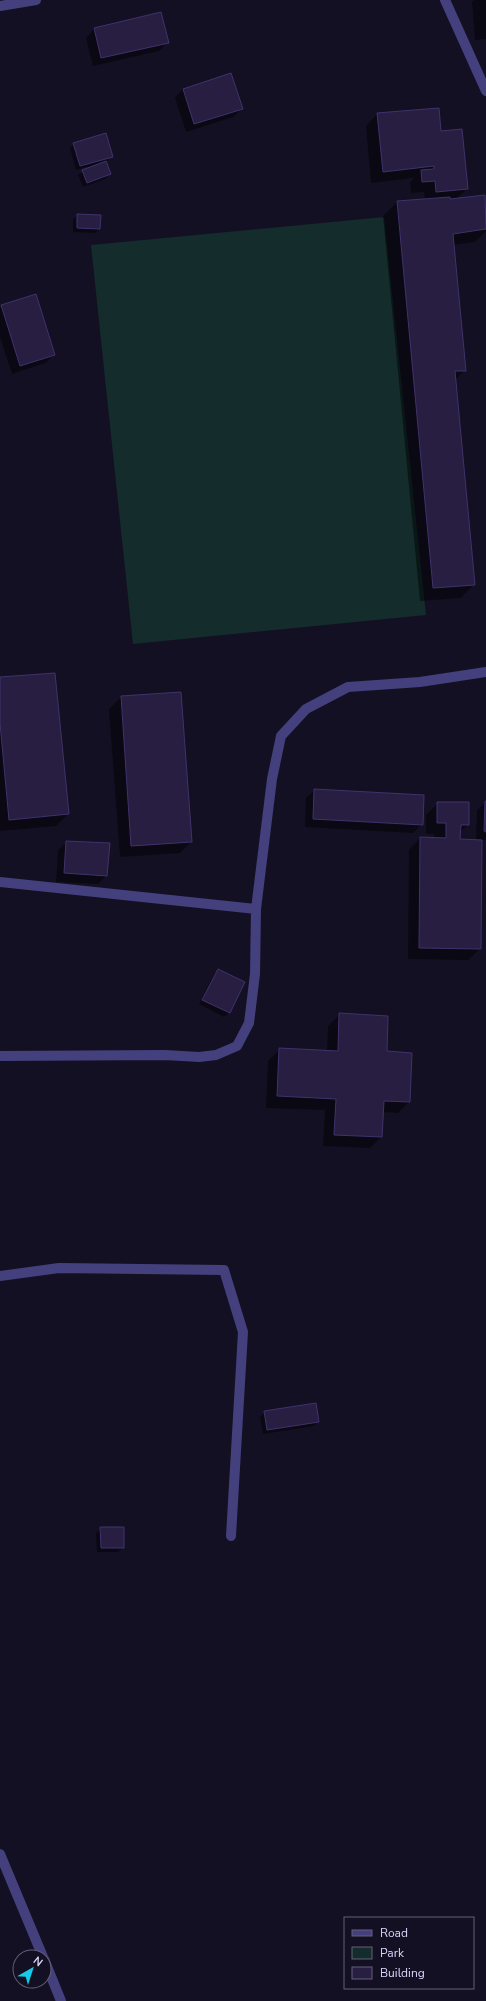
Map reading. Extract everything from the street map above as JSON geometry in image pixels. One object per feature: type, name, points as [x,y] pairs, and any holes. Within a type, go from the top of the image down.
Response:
[{"type":"street","points":[[0,6],[36,0]]},
{"type":"street","points":[[445,0],[486,91]]},
{"type":"street","points":[[0,1056],[166,1055],[199,1057],[216,1055],[238,1046],[249,1023],[255,974],[256,908],[272,779],[280,736],[306,710],[348,687],[420,682],[486,672]]},
{"type":"street","points":[[0,882],[256,908]]},
{"type":"street","points":[[0,1276],[59,1268],[224,1270],[243,1332],[232,1536]]},
{"type":"street","points":[[0,1854],[40,1949]]},
{"type":"street","points":[[52,1977],[62,2001]]},
{"type":"green space","points":[[384,217],[426,615],[133,644],[91,245]]},
{"type":"building","points":[[161,12],[169,43],[101,58],[94,28]]},
{"type":"building","points":[[231,73],[243,109],[194,124],[183,89]]},
{"type":"building","points":[[439,108],[441,131],[462,129],[468,189],[436,192],[435,181],[422,182],[421,170],[434,169],[434,166],[383,172],[377,113]]},
{"type":"building","points":[[106,133],[113,157],[80,166],[73,143]]},
{"type":"building","points":[[106,161],[111,174],[87,183],[82,170]]},
{"type":"building","points":[[485,195],[486,229],[453,234],[466,371],[455,371],[475,585],[433,588],[397,201],[450,197],[450,199]]},
{"type":"building","points":[[77,214],[101,215],[100,229],[77,228]]},
{"type":"building","points":[[36,294],[55,355],[20,366],[1,305]]},
{"type":"building","points":[[55,673],[69,814],[9,820],[0,723],[0,677]]},
{"type":"building","points":[[181,692],[192,842],[131,846],[121,696]]},
{"type":"building","points":[[314,789],[424,795],[423,825],[313,819]]},
{"type":"building","points":[[486,801],[486,832],[484,831]]},
{"type":"building","points":[[437,802],[469,802],[469,825],[461,825],[460,839],[482,840],[481,949],[419,948],[420,837],[446,838],[446,823],[437,823]]},
{"type":"building","points":[[66,841],[110,843],[107,876],[64,873]]},
{"type":"building","points":[[218,969],[245,982],[230,1013],[202,1000]]},
{"type":"building","points":[[339,1013],[388,1016],[387,1051],[412,1053],[410,1102],[384,1101],[382,1137],[334,1135],[336,1099],[277,1096],[279,1048],[338,1051]]},
{"type":"building","points":[[316,1403],[319,1422],[267,1430],[264,1411]]},
{"type":"building","points":[[100,1527],[124,1527],[124,1548],[101,1548]]}]
